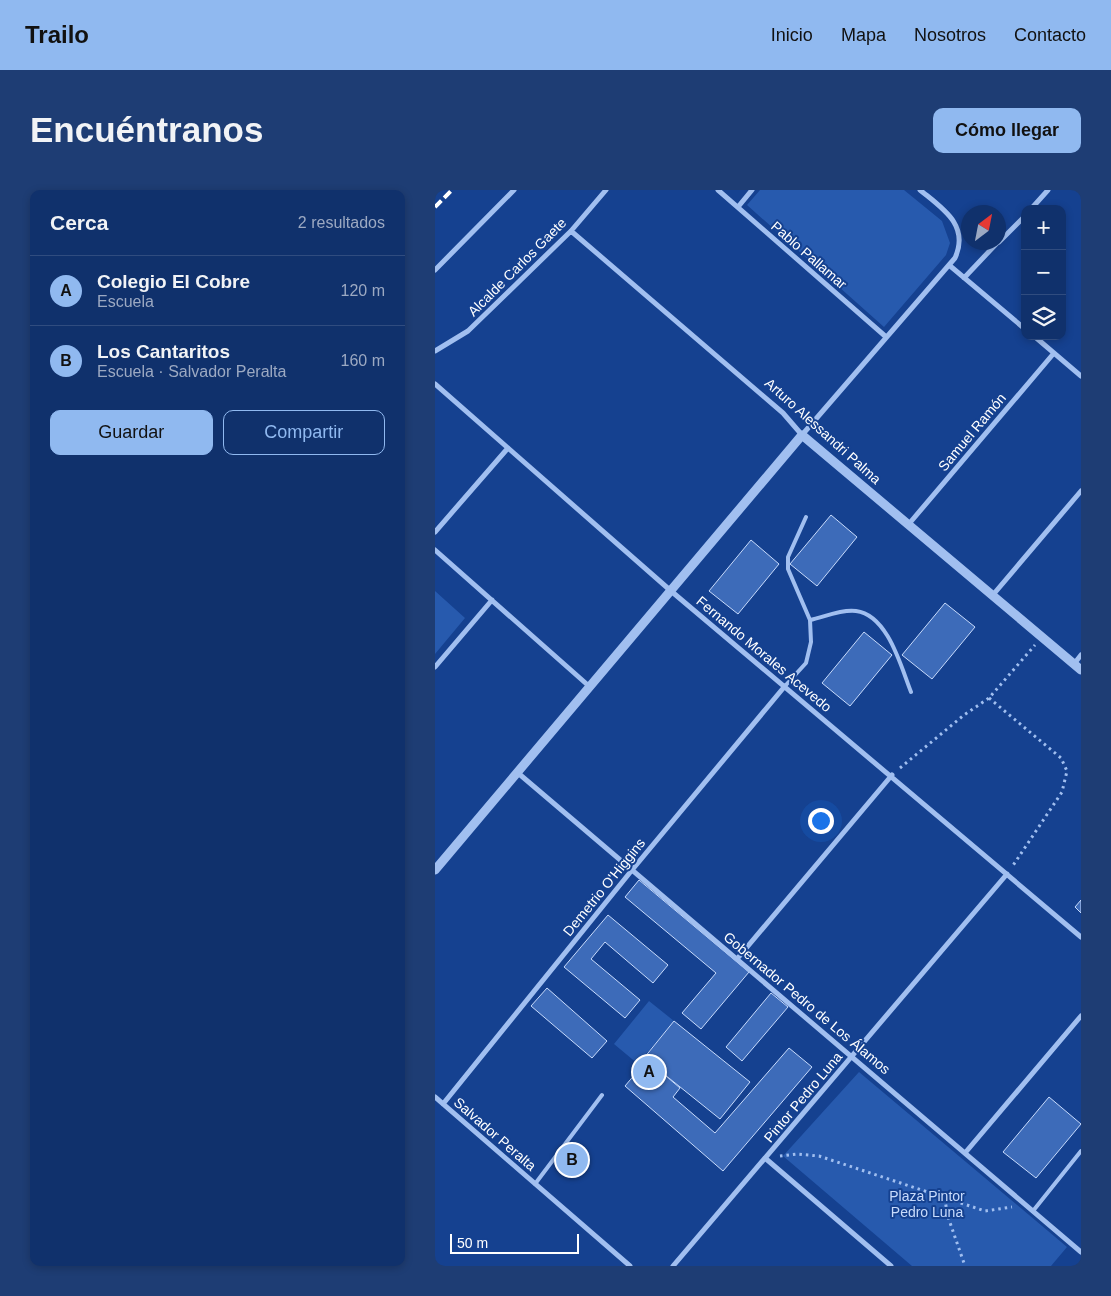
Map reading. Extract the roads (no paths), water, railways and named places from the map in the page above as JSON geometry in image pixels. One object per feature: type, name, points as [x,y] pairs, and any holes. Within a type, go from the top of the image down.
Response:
[{"type":"street","points":[[435,270],[514,190]]},
{"type":"street","name":"Alcalde Carlos Gaete","points":[[435,350],[468,331],[571,231],[606,190]]},
{"type":"street","name":"Pablo Pallamar","points":[[718,190],[885,336]]},
{"type":"street","points":[[738,207],[752,190]]},
{"type":"street","points":[[435,870],[885,336],[949,265],[958,250],[957,226],[948,214],[920,190]]},
{"type":"street","points":[[1035,205],[1048,190]]},
{"type":"street","points":[[1006,234],[1021,220]]},
{"type":"street","name":"Arturo Alessandri Palma","points":[[571,231],[783,413],[802,435],[1077,667]]},
{"type":"street","points":[[964,278],[990,250]]},
{"type":"street","points":[[949,265],[1021,326]]},
{"type":"street","points":[[1039,340],[1081,376]]},
{"type":"street","name":"Samuel Ramón","points":[[909,525],[1054,353]]},
{"type":"street","name":"Fernando Morales Acevedo","points":[[435,384],[671,591],[892,775],[1081,936]]},
{"type":"street","points":[[435,532],[507,448]]},
{"type":"street","points":[[992,596],[1081,491]]},
{"type":"street","points":[[435,550],[590,686]]},
{"type":"street","points":[[435,667],[492,600]]},
{"type":"street","points":[[1077,667],[1081,655]]},
{"type":"street","name":"Demetrio O'Higgins","points":[[443,1104],[632,870],[785,686]]},
{"type":"street","name":"Gobernador Pedro de Los Álamos","points":[[518,773],[1081,1252]]},
{"type":"street","points":[[737,959],[892,775]]},
{"type":"street","name":"Pintor Pedro Luna","points":[[673,1266],[1007,874]]},
{"type":"street","points":[[965,1153],[1081,1016]]},
{"type":"street","name":"Salvador Peralta","points":[[435,1097],[630,1266]]},
{"type":"street","points":[[765,1158],[888,1265]]},
{"type":"lane","points":[[785,686],[806,663],[811,642],[810,620],[788,569],[788,557],[806,517]]},
{"type":"lane","points":[[810,620],[849,611],[856,611],[870,616],[886,632],[911,692]]},
{"type":"lane","points":[[535,1184],[602,1095]]},
{"type":"lane","points":[[1033,1211],[1081,1151]]},
{"type":"railway","points":[[435,207],[452,190]]},
{"type":"place","name":"Colegio El Cobre","points":[[649,1072]]},
{"type":"place","name":"Los Cantaritos","points":[[572,1160]]},
{"type":"park label","name":"Plaza Pintor Pedro Luna","points":[[927,1204]]}]
